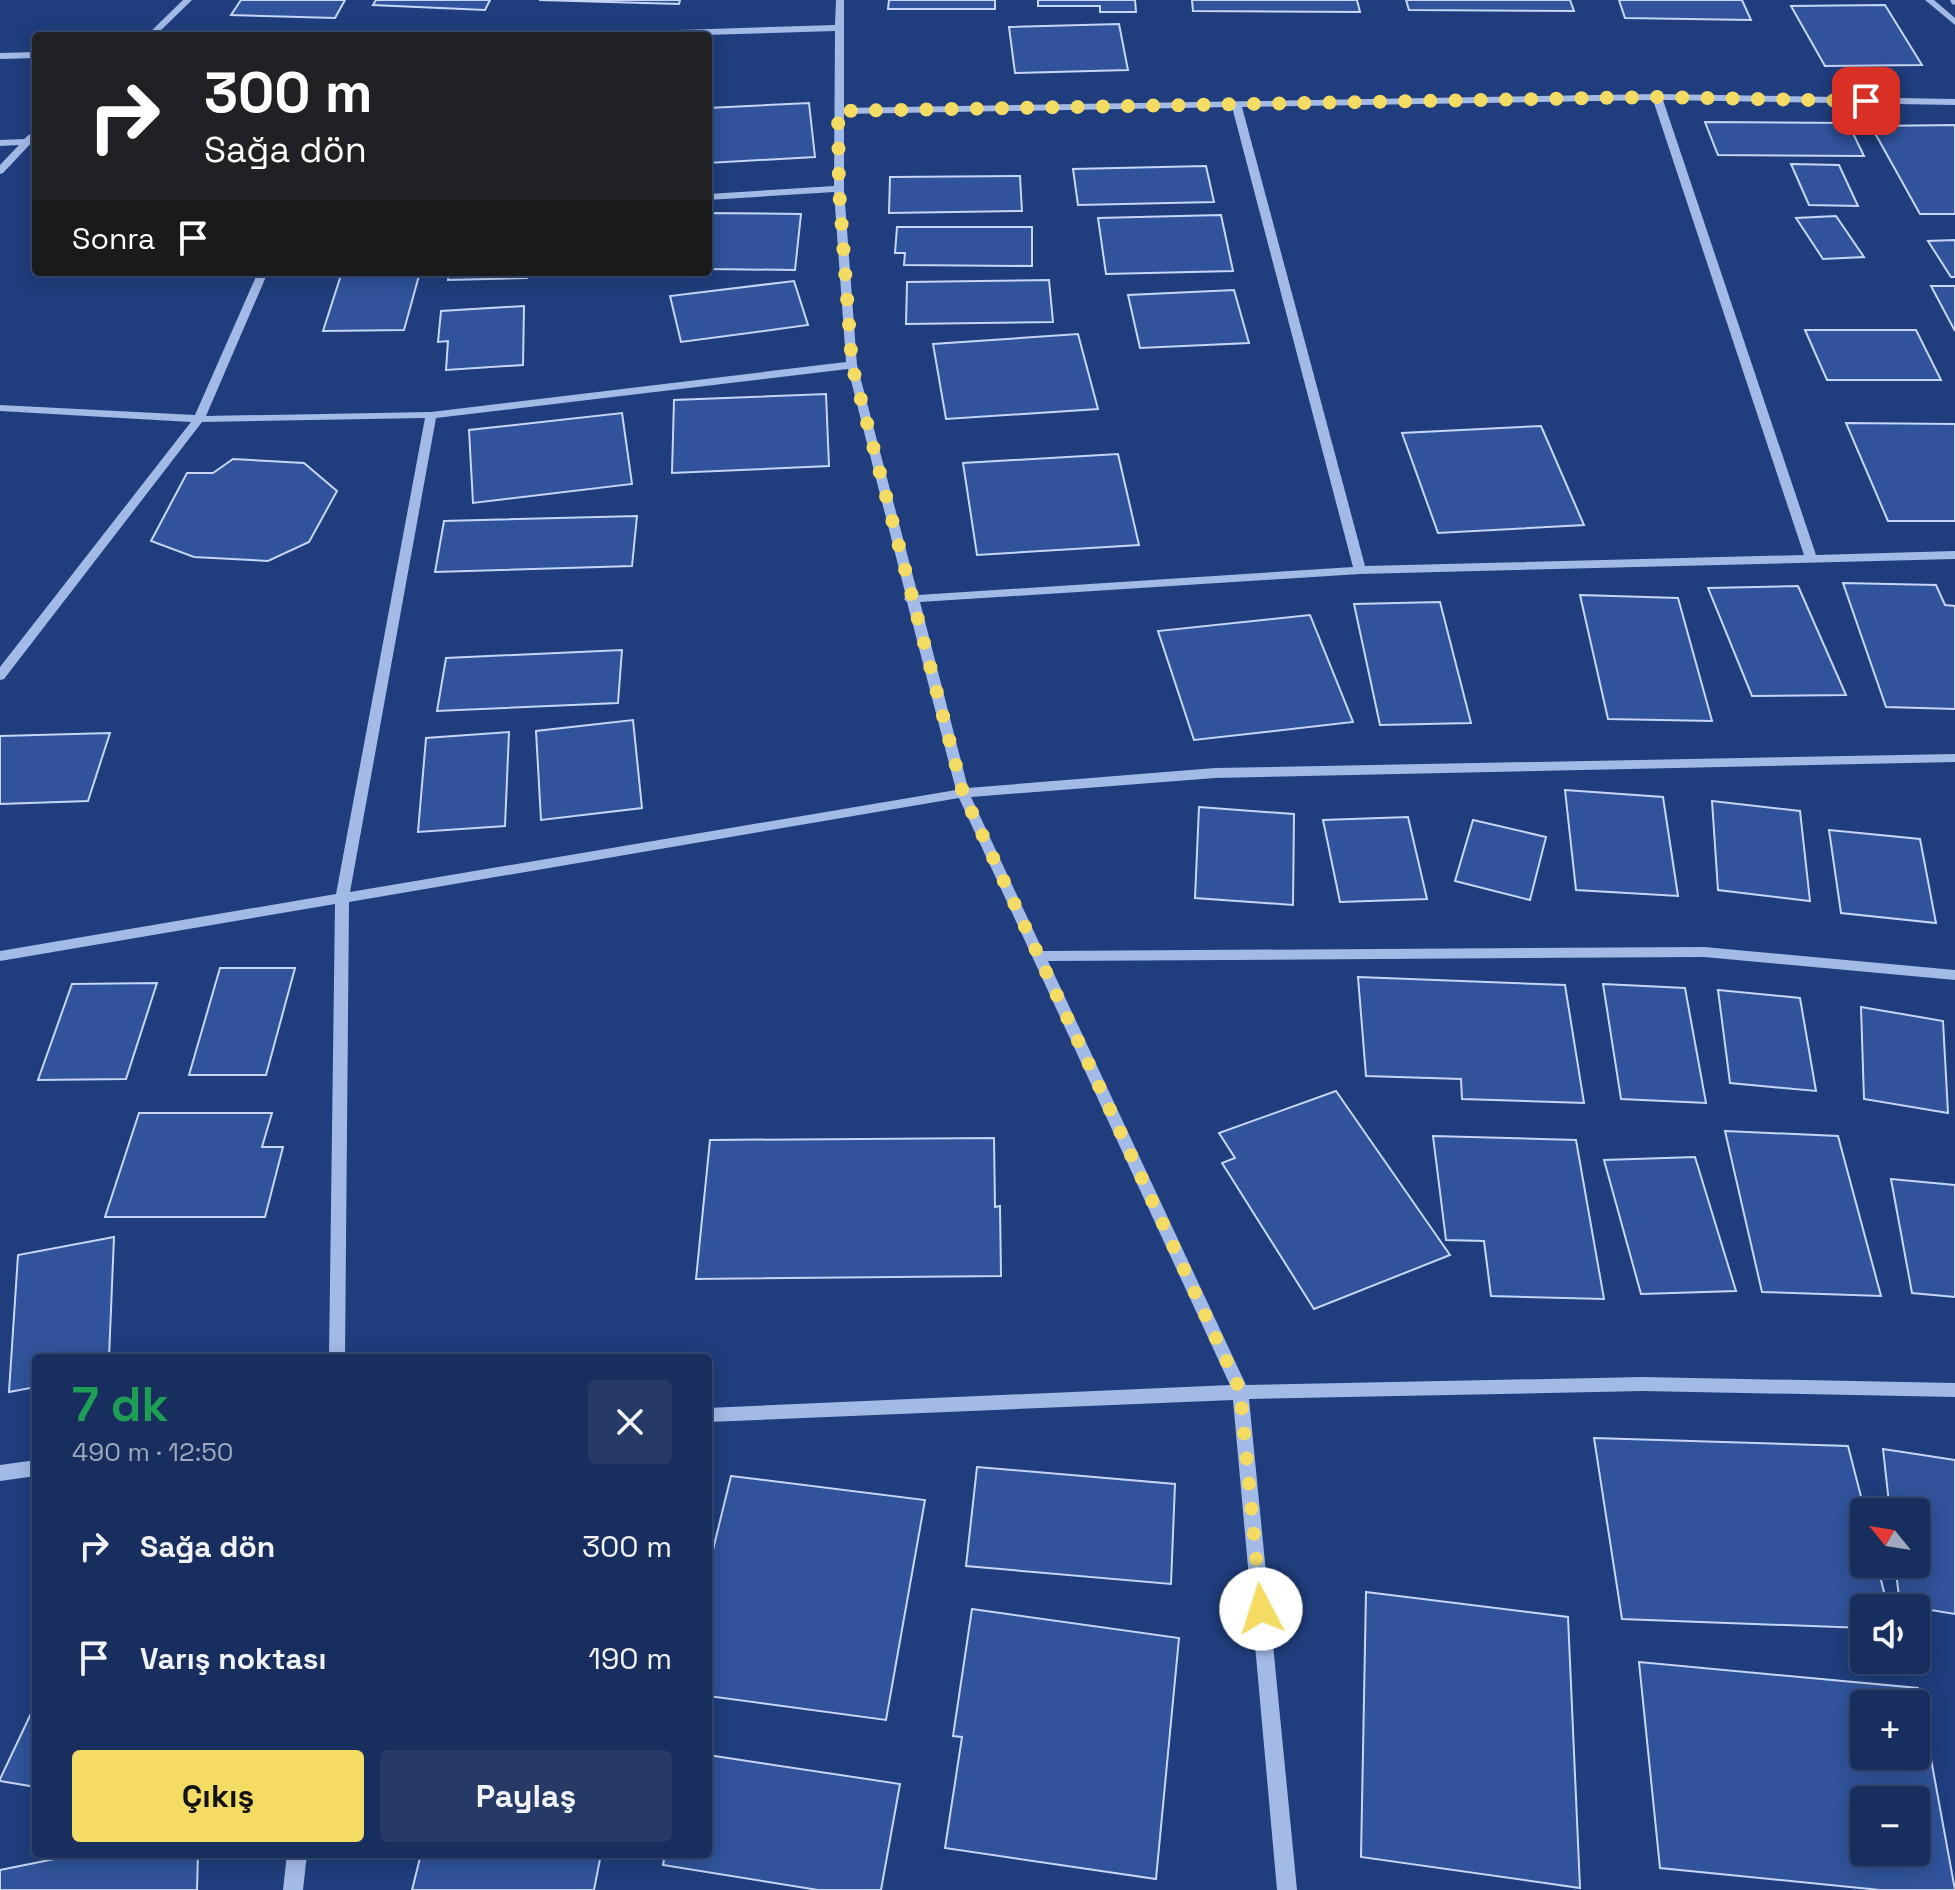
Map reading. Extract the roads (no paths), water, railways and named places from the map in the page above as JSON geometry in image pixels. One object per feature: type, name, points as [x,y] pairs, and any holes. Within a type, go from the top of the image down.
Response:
[{"type":"street","points":[[154,32],[188,0]]},
{"type":"street","points":[[840,0],[839,189],[852,365],[910,599],[963,793],[1240,1390],[1287,1890]]},
{"type":"street","points":[[1929,0],[1955,22]]},
{"type":"street","points":[[712,32],[838,28]]},
{"type":"street","points":[[0,56],[32,55]]},
{"type":"street","points":[[838,111],[1657,97],[1955,102]]},
{"type":"street","points":[[1657,97],[1811,558]]},
{"type":"street","points":[[1236,103],[1360,570]]},
{"type":"street","points":[[0,171],[32,135]]},
{"type":"street","points":[[0,143],[24,142]]},
{"type":"street","points":[[712,197],[839,189]]},
{"type":"street","points":[[0,676],[199,419],[261,276]]},
{"type":"street","points":[[0,408],[199,419],[431,415],[852,365]]},
{"type":"street","points":[[337,1354],[342,899],[431,415]]},
{"type":"street","points":[[910,599],[1360,570],[1955,555]]},
{"type":"street","points":[[0,956],[963,793],[1215,773],[1955,758]]},
{"type":"street","points":[[1039,956],[1704,952],[1955,975]]},
{"type":"street","points":[[712,1415],[1240,1390],[1784,1383],[1955,1390]]},
{"type":"street","points":[[0,1473],[32,1469]]},
{"type":"street","points":[[293,1890],[297,1858]]}]
